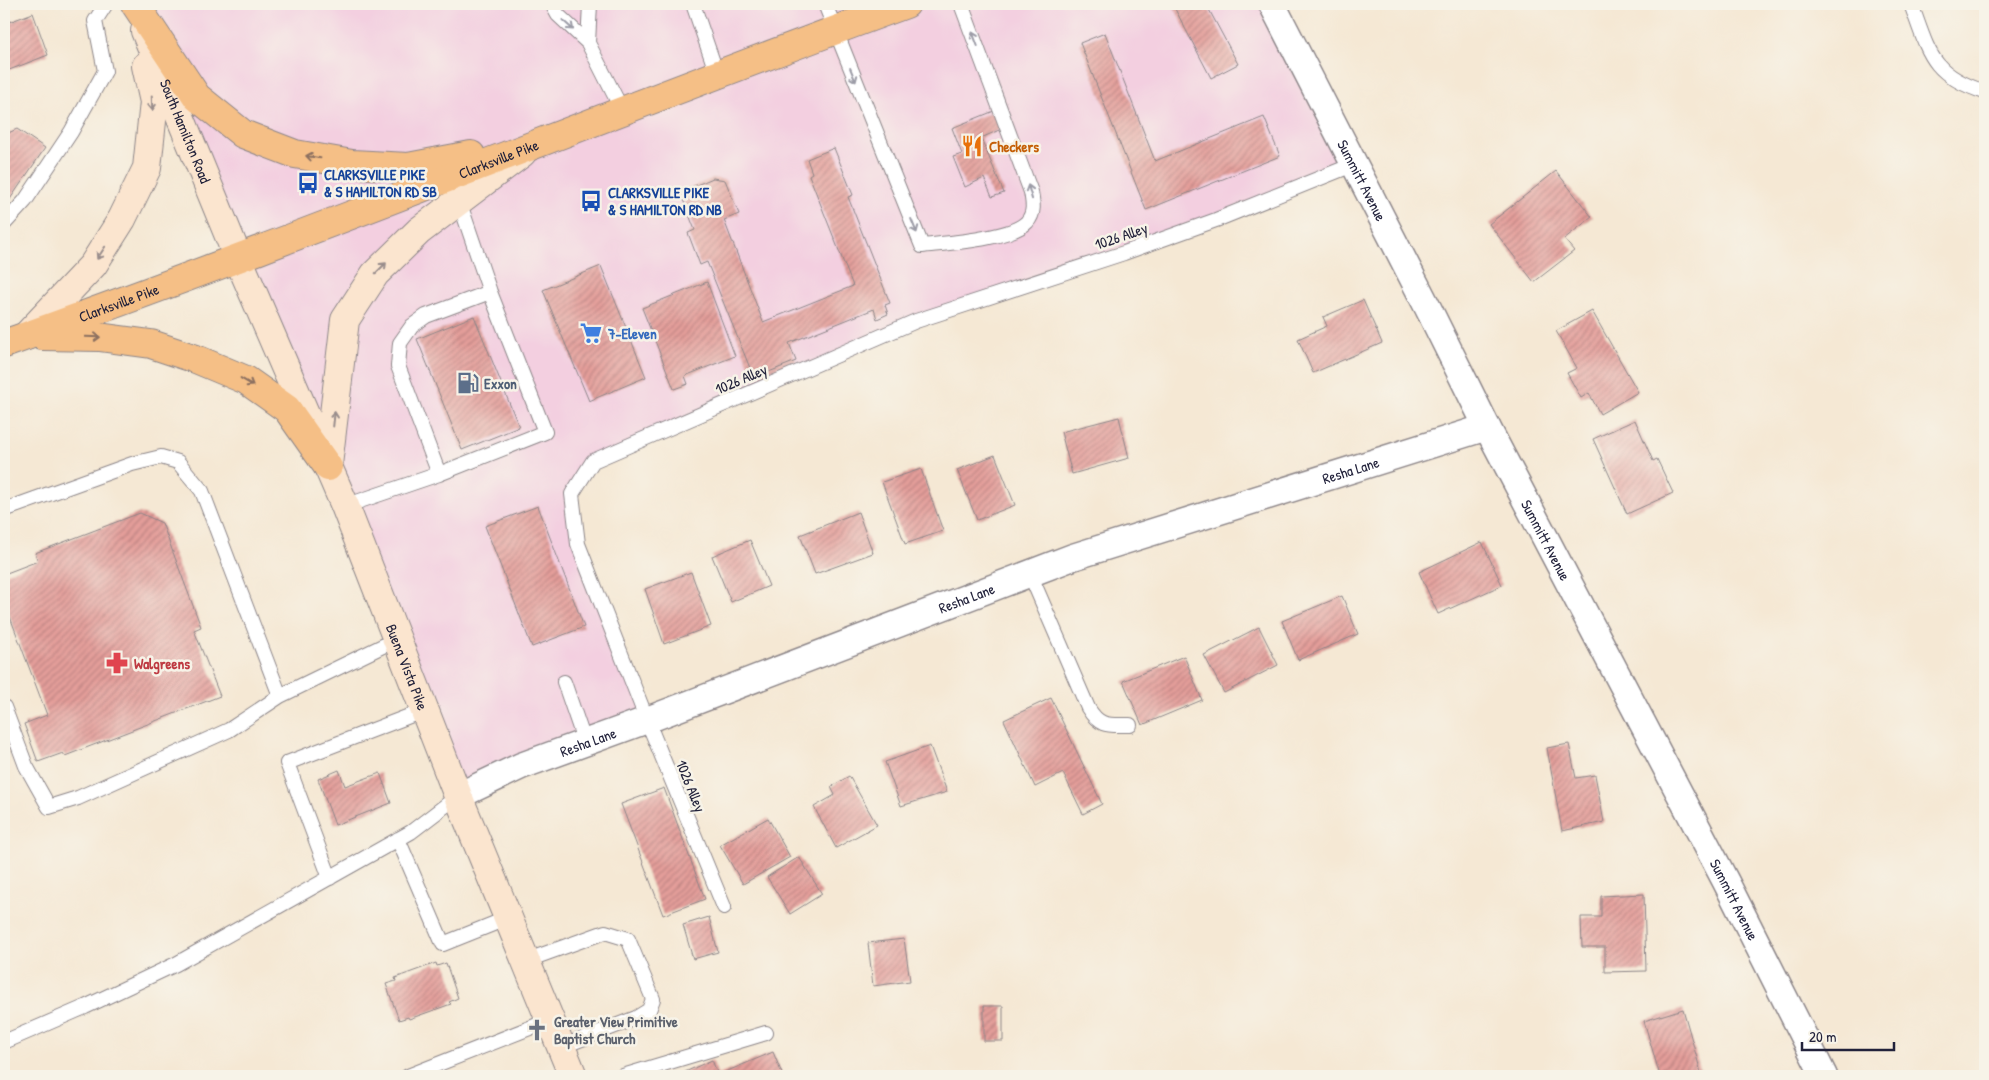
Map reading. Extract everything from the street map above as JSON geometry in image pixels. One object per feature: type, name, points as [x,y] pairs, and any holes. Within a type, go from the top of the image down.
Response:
[{"type":"main road","points":[[134,4],[197,97],[243,134],[295,154],[352,164],[408,167],[534,144]]},
{"type":"main road","points":[[15,340],[93,265],[122,219],[147,168],[154,102],[134,4]]},
{"type":"main road","name":"South Hamilton Road","points":[[134,4],[238,258]]},
{"type":"main road","name":"Clarksville Pike","points":[[15,340],[238,258],[622,110],[906,4]]},
{"type":"main road","points":[[328,467],[345,320],[375,274],[419,231],[534,144]]},
{"type":"main road","name":"Buena Vista Pike","points":[[238,258],[345,506],[458,796],[573,1076]]},
{"type":"main road","points":[[15,340],[99,337],[150,344],[196,359],[246,380],[287,410],[328,467]]},
{"type":"street","name":"Summitt Avenue","points":[[1272,4],[1487,427],[1726,882],[1824,1076]]},
{"type":"street","name":"Resha Lane","points":[[458,796],[515,768],[647,720],[1073,557],[1487,427]]},
{"type":"lane","points":[[4,224],[25,201],[72,132],[105,71],[95,20],[106,4]]},
{"type":"lane","points":[[552,4],[558,15],[588,43],[622,110]]},
{"type":"lane","points":[[588,43],[590,4]]},
{"type":"lane","points":[[693,4],[717,74]]},
{"type":"lane","points":[[825,4],[922,246],[1005,234],[1027,222],[1032,213],[1032,198],[962,4]]},
{"type":"lane","points":[[1911,4],[1929,53],[1936,65],[1950,77],[1966,86],[1985,92]]},
{"type":"lane","name":"1026 Alley","points":[[724,907],[647,720],[578,544],[572,494],[593,461],[916,321],[1124,253],[1216,220],[1355,164]]},
{"type":"lane","points":[[345,506],[439,474],[545,432],[490,292],[459,201]]},
{"type":"lane","points":[[439,474],[398,366],[400,343],[412,326],[426,316],[490,292]]},
{"type":"lane","points":[[4,510],[132,464],[160,457],[178,462],[202,491],[280,696]]},
{"type":"lane","points":[[1030,574],[1088,708],[1095,719],[1105,725],[1130,725]]},
{"type":"lane","points":[[4,707],[26,766],[49,807],[78,798],[229,730],[280,696],[397,639]]},
{"type":"lane","points":[[564,682],[585,742]]},
{"type":"lane","points":[[330,878],[287,763],[424,710]]},
{"type":"lane","points":[[4,1042],[85,1007],[176,964],[411,832],[458,796]]},
{"type":"lane","points":[[398,839],[444,944],[508,918]]},
{"type":"lane","points":[[525,961],[604,932],[614,934],[628,940],[653,999],[648,1010],[636,1018],[561,1047]]},
{"type":"lane","points":[[408,1076],[550,1020]]},
{"type":"lane","points":[[623,1076],[766,1033]]},
{"type":"shaded area","points":[[134,4],[1272,4],[1355,164],[916,321],[593,461],[572,494],[578,544],[647,720],[458,796]]},
{"type":"building","points":[[1175,4],[1206,4],[1238,64],[1211,78],[1174,7],[1176,6]]},
{"type":"building","points":[[33,13],[48,55],[4,72],[4,24]]},
{"type":"building","points":[[1105,33],[1155,161],[1264,117],[1280,156],[1146,210],[1080,43]]},
{"type":"building","name":"Checkers","points":[[999,109],[1006,127],[981,138],[1004,193],[992,197],[984,178],[965,187],[953,157],[962,154],[952,128]]},
{"type":"building","points":[[17,129],[45,148],[4,208],[4,135]]},
{"type":"building","points":[[834,148],[853,195],[848,197],[890,303],[885,305],[888,314],[877,319],[874,309],[789,343],[796,361],[754,378],[707,262],[700,265],[688,233],[695,230],[680,192],[713,178],[725,180],[739,214],[724,220],[763,322],[853,286],[809,175],[812,173],[807,159]]},
{"type":"building","points":[[1556,171],[1592,217],[1564,239],[1574,251],[1534,282],[1489,224]]},
{"type":"building","points":[[601,266],[646,377],[589,401],[543,290]]},
{"type":"building","points":[[707,282],[735,356],[685,376],[688,384],[674,389],[642,308]]},
{"type":"building","points":[[1363,300],[1382,343],[1313,373],[1298,339],[1327,326],[1323,317]]},
{"type":"building","points":[[1592,311],[1638,392],[1600,414],[1589,393],[1581,398],[1567,373],[1577,368],[1556,331]]},
{"type":"building","name":"Exxon","points":[[474,316],[519,427],[462,450],[417,339]]},
{"type":"building","points":[[1119,417],[1129,458],[1072,474],[1061,432]]},
{"type":"building","points":[[1635,420],[1653,461],[1657,459],[1673,493],[1627,514],[1593,439]]},
{"type":"building","points":[[995,455],[1015,505],[977,520],[957,470]]},
{"type":"building","points":[[921,469],[943,531],[905,544],[882,482]]},
{"type":"building","points":[[538,506],[584,627],[532,647],[485,526]]},
{"type":"building","points":[[858,512],[873,553],[815,574],[800,535]]},
{"type":"building","name":"Walgreens","points":[[140,513],[162,523],[201,627],[194,630],[220,696],[65,756],[63,753],[38,762],[24,724],[47,715],[4,601],[4,574],[38,561],[35,553]]},
{"type":"building","points":[[750,540],[769,586],[731,602],[712,556]]},
{"type":"building","points":[[1482,542],[1502,585],[1438,614],[1419,572]]},
{"type":"building","points":[[691,572],[711,626],[664,644],[645,589]]},
{"type":"building","points":[[1342,596],[1358,634],[1298,660],[1282,621]]},
{"type":"building","points":[[1259,627],[1278,665],[1224,693],[1204,655]]},
{"type":"building","points":[[1184,656],[1202,700],[1142,725],[1123,681]]},
{"type":"building","points":[[1051,698],[1102,804],[1083,814],[1063,773],[1035,787],[1004,720]]},
{"type":"building","points":[[1569,744],[1576,778],[1595,775],[1604,822],[1562,831],[1547,748]]},
{"type":"building","points":[[930,746],[947,792],[901,806],[885,762]]},
{"type":"building","points":[[339,770],[345,786],[380,773],[391,803],[335,825],[318,779]]},
{"type":"building","points":[[849,776],[877,825],[836,848],[814,807],[835,795],[831,787]]},
{"type":"building","points":[[664,788],[705,899],[663,915],[621,804]]},
{"type":"building","points":[[768,818],[790,857],[743,884],[720,845]]},
{"type":"building","points":[[799,857],[822,894],[790,914],[767,877]]},
{"type":"building","points":[[1644,894],[1646,971],[1605,972],[1605,947],[1582,947],[1581,917],[1601,917],[1601,896]]},
{"type":"building","points":[[709,917],[718,952],[693,959],[683,925]]},
{"type":"building","points":[[904,939],[910,981],[873,986],[868,943]]},
{"type":"building","points":[[436,963],[437,966],[446,963],[458,998],[449,1002],[451,1004],[409,1019],[408,1017],[399,1020],[386,984],[396,981],[395,978]]},
{"type":"building","points":[[984,1006],[1003,1006],[1003,1041],[984,1041]]},
{"type":"building","points":[[1683,1009],[1702,1076],[1660,1076],[1644,1021]]},
{"type":"building","points":[[773,1052],[783,1076],[687,1076],[685,1072],[712,1060],[718,1075]]},
{"type":"place","name":"Checkers","points":[[972,146]]},
{"type":"place","name":"CLARKSVILLE PIKE & S HAMILTON RD SB","points":[[308,183]]},
{"type":"place","name":"CLARKSVILLE PIKE & S HAMILTON RD NB","points":[[591,201]]},
{"type":"place","name":"7-Eleven","points":[[591,333]]},
{"type":"place","name":"Exxon","points":[[468,383]]},
{"type":"place","name":"Walgreens","points":[[117,663]]},
{"type":"place","name":"Greater View Primitive Baptist Church","points":[[537,1030]]}]
